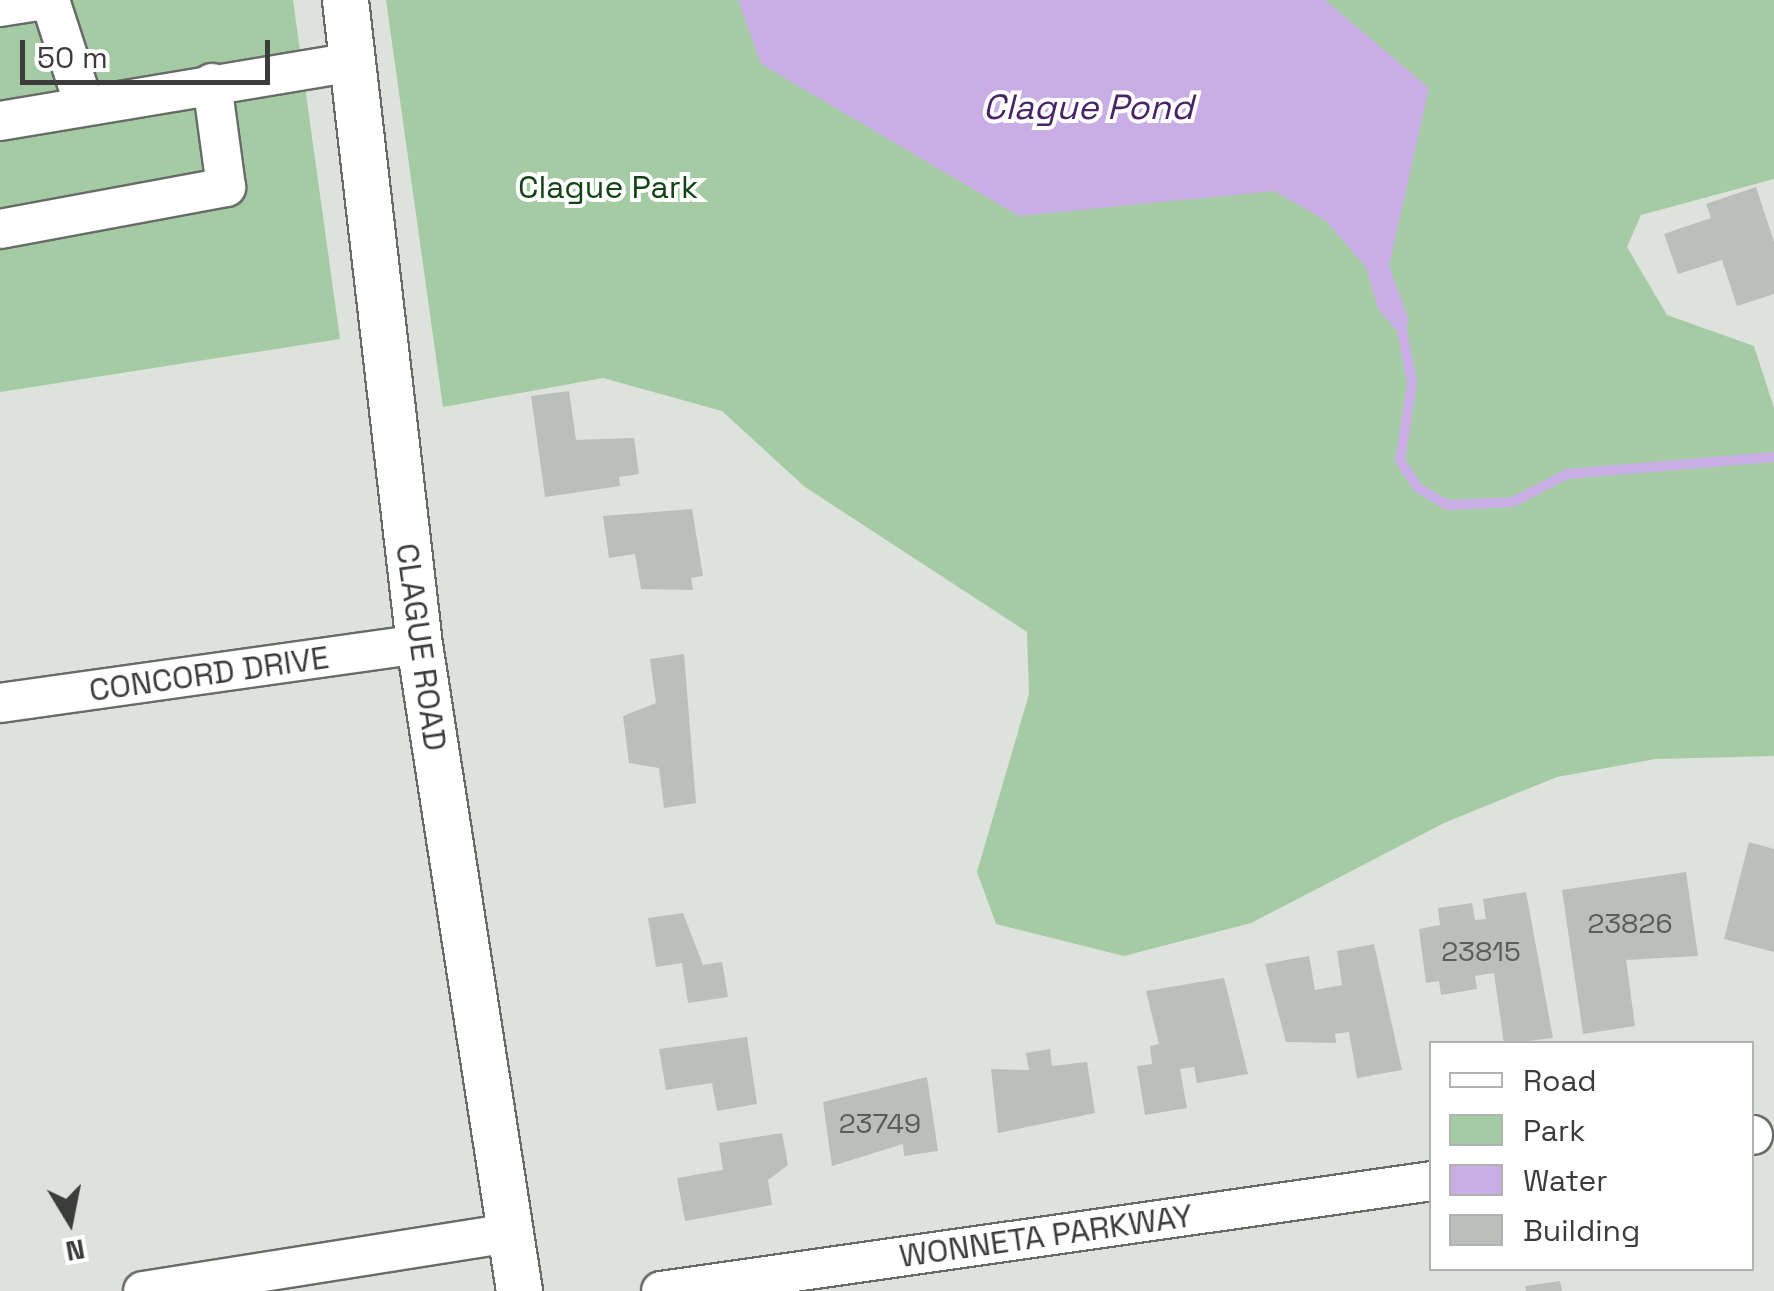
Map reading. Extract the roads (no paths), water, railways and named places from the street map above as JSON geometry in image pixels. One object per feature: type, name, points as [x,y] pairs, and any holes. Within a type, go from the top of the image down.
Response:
[{"type":"main road","name":"CLAGUE ROAD","points":[[344,0],[419,644],[518,1291]]},
{"type":"street","points":[[0,7],[47,0],[84,106]]},
{"type":"street","points":[[0,120],[353,62]]},
{"type":"street","points":[[0,230],[226,186],[212,83]]},
{"type":"street","name":"CONCORD DRIVE","points":[[0,703],[419,644]]},
{"type":"street","name":"WONNETA PARKWAY","points":[[661,1291],[1429,1181]]},
{"type":"street","points":[[143,1291],[508,1233]]},
{"type":"water","name":"Clague Pond","points":[[738,0],[1325,0],[1429,88],[1389,266],[1409,320],[1403,338],[1378,309],[1366,267],[1325,220],[1274,191],[1019,216],[761,64]]},
{"type":"waterway","points":[[1401,325],[1412,383],[1400,461],[1418,488],[1448,505],[1513,502],[1567,474],[1774,457]]},
{"type":"park label","name":"Clague Park","points":[[608,187]]}]
